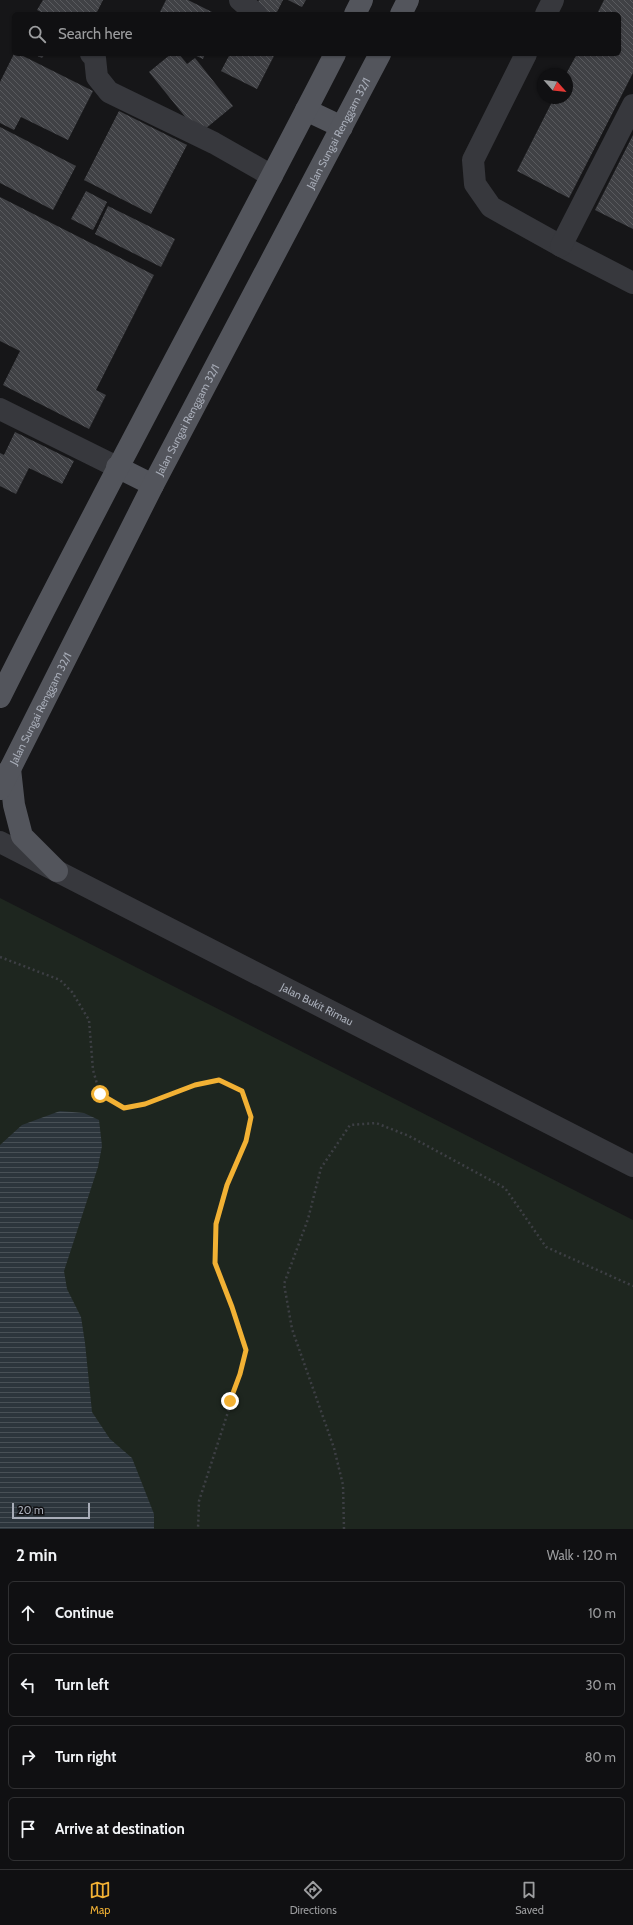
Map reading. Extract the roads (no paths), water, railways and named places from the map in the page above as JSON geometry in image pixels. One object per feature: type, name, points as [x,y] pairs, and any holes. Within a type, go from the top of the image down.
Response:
[{"type":"main road","points":[[356,12],[362,0]]},
{"type":"main road","points":[[401,12],[408,0]]},
{"type":"main road","points":[[3,684],[334,56]]},
{"type":"main road","name":"Jalan Sungai Renggam 32/1","points":[[0,789],[153,485],[379,56]]},
{"type":"main road","points":[[306,110],[342,127]]},
{"type":"main road","points":[[117,467],[153,485]]},
{"type":"main road","points":[[10,769],[14,805],[22,836],[57,871]]},
{"type":"street","points":[[240,0],[254,12]]},
{"type":"street","points":[[547,12],[553,0]]},
{"type":"street","points":[[93,56],[95,58],[97,77],[109,92],[214,143],[272,176]]},
{"type":"street","points":[[525,56],[473,160],[475,184],[491,208],[633,283]]},
{"type":"street","points":[[561,246],[633,105]]},
{"type":"street","points":[[0,409],[117,467]]},
{"type":"street","name":"Jalan Bukit Rimau","points":[[0,842],[633,1166]]}]
